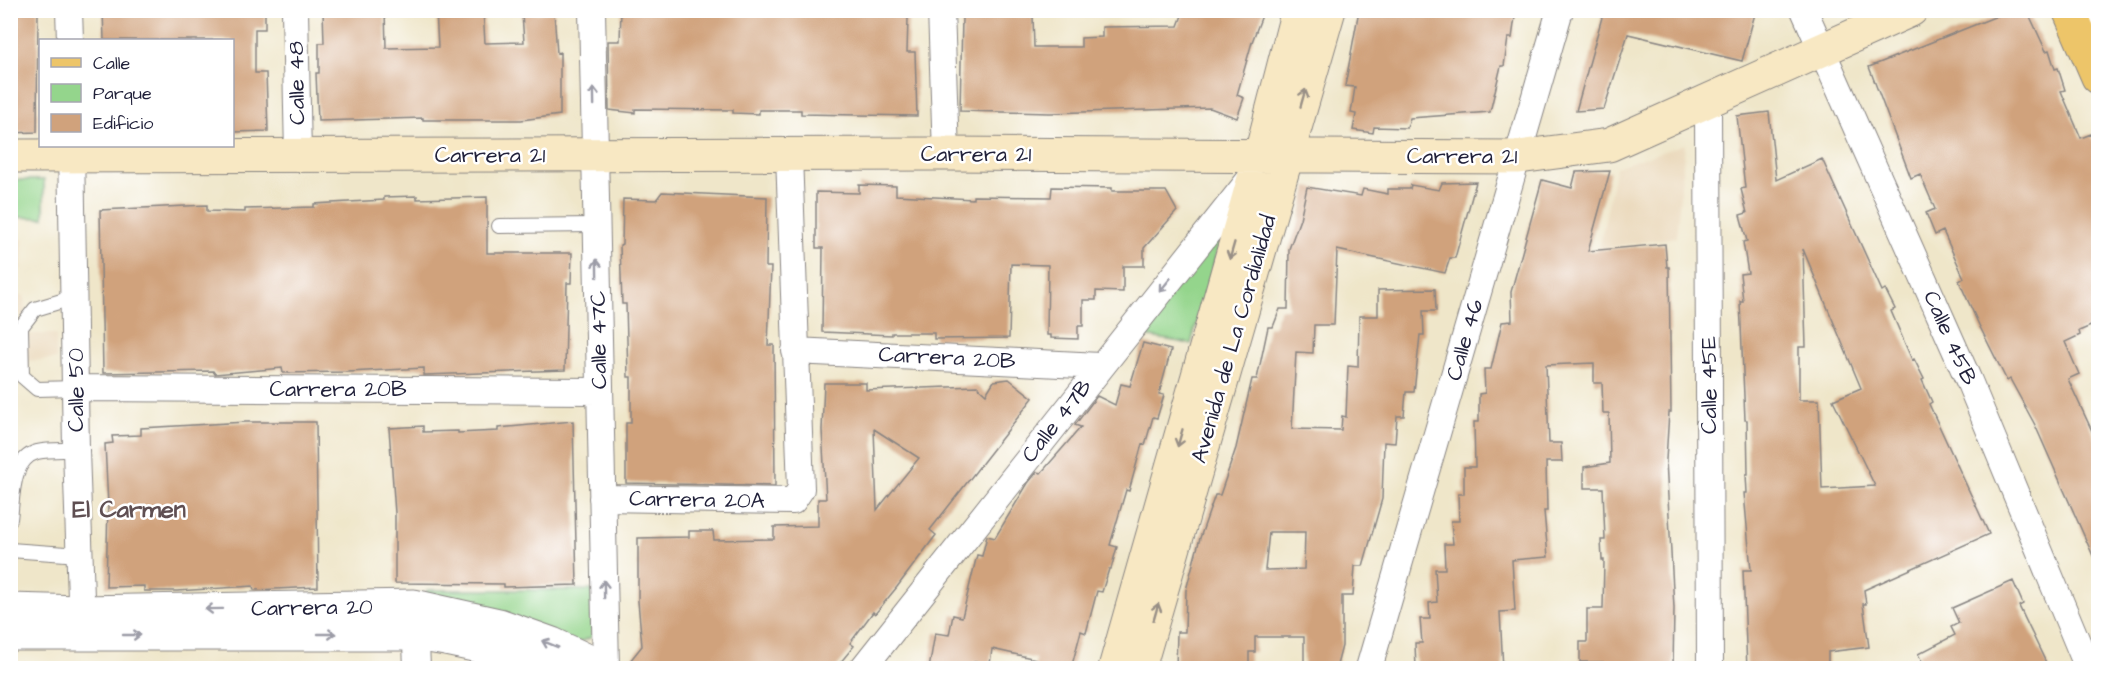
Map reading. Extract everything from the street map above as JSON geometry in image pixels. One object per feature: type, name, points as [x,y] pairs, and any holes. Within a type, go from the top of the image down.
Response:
[{"type":"main road","name":"Avenida de La Cordialidad","points":[[1139,669],[1267,161],[1298,10]]},
{"type":"main road","name":"Avenida de La Cordialidad","points":[[1115,669],[1267,161],[1329,10]]},
{"type":"main road","name":"Carrera 21","points":[[10,156],[72,151],[298,156],[946,154],[1267,161],[1519,157],[1608,145],[1911,10]]},
{"type":"main road","points":[[2069,10],[2098,77]]},
{"type":"street","points":[[69,10],[70,39]]},
{"type":"street","name":"Calle 48","points":[[295,10],[298,156]]},
{"type":"street","name":"Calle 47C","points":[[592,10],[604,669]]},
{"type":"street","points":[[941,10],[946,154]]},
{"type":"street","name":"Calle 46","points":[[1369,669],[1560,10]]},
{"type":"street","name":"Calle 45B","points":[[1804,10],[1969,381],[2088,669]]},
{"type":"street","name":"Calle 45E","points":[[1708,102],[1710,669]]},
{"type":"street","name":"Calle 50","points":[[72,151],[76,450],[82,623]]},
{"type":"street","points":[[789,156],[795,351]]},
{"type":"street","name":"Calle 47B","points":[[863,669],[1100,366],[1267,161]]},
{"type":"street","name":"Carrera 20B","points":[[795,351],[1100,366]]},
{"type":"street","name":"Carrera 20A","points":[[602,498],[793,501],[801,489],[795,351]]},
{"type":"street","name":"Carrera 20B","points":[[75,388],[600,391]]},
{"type":"street","name":"Carrera 20","points":[[10,610],[82,623]]},
{"type":"street","points":[[415,620],[417,669]]},
{"type":"street","name":"Carrera 20","points":[[10,634],[82,623],[415,620],[499,625],[552,644],[604,669]]},
{"type":"street","name":"Carrera 20","points":[[415,620],[548,669]]},
{"type":"lane","points":[[2090,10],[2098,28]]},
{"type":"lane","points":[[499,226],[597,225]]},
{"type":"lane","points":[[75,297],[35,309],[21,327],[22,376],[37,388],[75,388]]},
{"type":"lane","points":[[10,519],[17,471],[24,459],[36,452],[76,450]]},
{"type":"lane","points":[[10,550],[80,555]]},
{"type":"shaded area","points":[[1685,144],[1676,237],[1599,249],[1616,167]]},
{"type":"shaded area","points":[[11,221],[13,221],[13,239],[23,239],[22,269],[13,269],[14,289],[10,289]]},
{"type":"shaded area","points":[[24,295],[25,315],[11,316],[11,296]]},
{"type":"shaded area","points":[[56,334],[56,359],[11,362],[11,335]]},
{"type":"green space","points":[[11,180],[44,180],[44,218],[11,217]]},
{"type":"green space","points":[[1222,234],[1191,344],[1133,334]]},
{"type":"green space","points":[[427,590],[592,590],[592,637],[572,645],[424,601]]},
{"type":"building","points":[[10,10],[38,10],[37,132],[10,133]]},
{"type":"building","points":[[103,10],[265,10],[265,29],[255,29],[255,73],[266,73],[268,131],[234,132],[234,39],[104,39]]},
{"type":"building","points":[[323,10],[385,10],[386,48],[438,47],[436,10],[483,10],[485,43],[524,42],[522,14],[554,12],[557,53],[560,52],[560,115],[521,120],[423,120],[423,118],[318,121],[316,73],[319,73],[319,43],[324,43]]},
{"type":"building","points":[[621,10],[904,10],[904,17],[908,18],[907,52],[915,52],[917,116],[801,114],[801,110],[759,110],[759,114],[733,113],[733,110],[635,109],[635,113],[609,110],[608,41],[620,41]]},
{"type":"building","points":[[967,10],[1013,10],[1013,16],[1033,16],[1034,47],[1081,47],[1081,38],[1102,37],[1102,27],[1178,26],[1184,10],[1264,10],[1237,95],[1244,98],[1237,118],[1210,108],[1050,113],[960,111],[962,17],[967,17]]},
{"type":"building","points":[[1359,10],[1516,10],[1512,38],[1508,38],[1504,66],[1501,66],[1490,112],[1410,118],[1407,128],[1374,127],[1373,133],[1353,130],[1356,114],[1351,113],[1355,87],[1345,86]]},
{"type":"building","points":[[1604,10],[1756,10],[1742,61],[1628,34],[1604,109],[1576,111]]},
{"type":"building","points":[[2012,10],[2027,10],[2046,51],[2049,50],[2055,69],[2058,68],[2065,90],[2061,91],[2081,138],[2091,134],[2098,151],[2098,323],[2079,331],[2080,335],[2065,342],[2079,374],[2068,379],[2098,444],[2098,567],[2035,425],[2010,379],[2007,381],[1979,325],[1959,281],[1964,278],[1943,231],[1935,235],[1926,213],[1935,209],[1920,174],[1911,178],[1869,67]]},
{"type":"building","points":[[1769,112],[1776,180],[1822,159],[1882,291],[1885,289],[1895,309],[1891,311],[1912,360],[1914,359],[1924,379],[1922,380],[1932,402],[1929,404],[1989,534],[1864,590],[1866,604],[1863,604],[1869,647],[1828,652],[1828,668],[1747,669],[1743,570],[1751,570],[1744,493],[1747,493],[1746,474],[1748,474],[1740,301],[1743,301],[1740,274],[1748,273],[1743,242],[1747,241],[1740,215],[1747,213],[1741,189],[1745,188],[1737,116]],"holes":[[[1803,249],[1861,388],[1833,400],[1875,486],[1822,489],[1819,400],[1799,400],[1799,347],[1806,347]]]},
{"type":"building","points":[[1610,171],[1588,251],[1665,244],[1667,267],[1669,267],[1671,412],[1669,412],[1666,460],[1674,608],[1673,669],[1603,669],[1603,662],[1580,662],[1580,642],[1587,642],[1587,609],[1603,609],[1604,560],[1602,560],[1601,540],[1605,540],[1603,488],[1584,488],[1584,467],[1610,463],[1609,413],[1603,413],[1602,383],[1594,383],[1594,363],[1546,365],[1549,443],[1561,443],[1562,462],[1546,462],[1547,511],[1544,511],[1548,557],[1512,560],[1515,611],[1500,612],[1503,669],[1416,669],[1415,643],[1422,643],[1420,619],[1430,619],[1429,603],[1437,602],[1435,569],[1445,569],[1444,544],[1453,544],[1451,521],[1459,521],[1458,494],[1464,494],[1464,467],[1475,467],[1474,422],[1479,422],[1479,394],[1485,393],[1484,369],[1491,369],[1502,322],[1512,321],[1511,292],[1542,180],[1572,188],[1576,172]]},
{"type":"building","points":[[1476,182],[1455,258],[1450,258],[1445,273],[1337,250],[1334,325],[1314,325],[1313,353],[1296,352],[1292,429],[1341,430],[1342,416],[1346,417],[1348,366],[1358,367],[1359,316],[1378,316],[1378,290],[1435,289],[1436,311],[1423,311],[1424,335],[1420,335],[1414,392],[1406,392],[1404,416],[1397,416],[1395,443],[1384,442],[1382,499],[1363,566],[1355,566],[1353,596],[1342,596],[1342,646],[1336,669],[1304,669],[1304,637],[1255,637],[1255,652],[1249,652],[1249,669],[1176,669],[1177,632],[1185,632],[1186,590],[1200,538],[1215,495],[1220,495],[1236,448],[1252,379],[1257,379],[1268,327],[1273,327],[1280,309],[1288,309],[1289,249],[1300,219],[1307,187],[1361,196],[1363,189],[1388,194],[1388,189],[1410,189],[1411,185],[1439,190],[1442,183]],"holes":[[[1269,532],[1305,532],[1304,569],[1265,570]]]},
{"type":"building","points":[[859,185],[896,186],[896,195],[973,199],[973,196],[1051,197],[1052,187],[1112,188],[1112,191],[1166,191],[1177,211],[1144,248],[1144,266],[1123,266],[1123,292],[1096,291],[1096,300],[1083,300],[1083,326],[1078,326],[1078,339],[1051,338],[1051,335],[1047,335],[1048,265],[1011,264],[1009,338],[934,339],[934,333],[892,333],[892,335],[822,332],[823,248],[816,248],[816,192],[859,193]]},
{"type":"building","points":[[662,192],[767,197],[766,267],[771,267],[768,345],[774,345],[775,486],[626,483],[626,423],[631,423],[631,377],[628,377],[626,304],[622,304],[620,245],[622,244],[623,199],[656,200]]},
{"type":"building","points":[[417,196],[417,199],[487,197],[487,253],[572,253],[571,283],[567,283],[565,370],[424,375],[424,368],[348,372],[283,373],[282,368],[215,374],[213,371],[103,373],[100,210],[207,205],[207,211],[245,212],[245,209],[314,207],[314,204]]},
{"type":"building","points":[[1143,343],[1171,350],[1159,394],[1164,395],[1157,418],[1153,417],[1145,445],[1142,444],[1129,491],[1126,490],[1110,545],[1117,547],[1111,569],[1109,569],[1102,592],[1097,591],[1086,633],[1081,631],[1071,669],[1034,669],[1036,659],[992,649],[990,664],[974,662],[973,669],[929,669],[935,633],[949,635],[953,615],[962,617],[977,555],[982,556],[987,536],[995,538],[1028,483],[1037,472],[1041,473],[1081,427],[1075,425],[1097,396],[1115,405],[1121,384],[1130,386]]},
{"type":"building","points":[[1009,379],[1033,398],[930,530],[936,535],[875,614],[873,612],[850,643],[854,646],[835,669],[640,669],[630,661],[642,646],[638,601],[638,538],[689,537],[689,531],[713,531],[714,540],[774,539],[774,527],[818,526],[818,499],[826,499],[822,430],[824,383],[866,383],[866,390],[977,386],[986,394],[994,381]],"holes":[[[874,429],[919,458],[877,510]]]},
{"type":"building","points":[[573,421],[577,585],[504,587],[504,584],[395,583],[395,513],[389,428],[423,426],[423,432],[458,431],[458,433],[498,431],[498,428]]},
{"type":"building","points":[[246,422],[316,422],[318,587],[254,590],[253,586],[144,591],[144,586],[106,587],[108,505],[105,444],[113,443],[112,436],[141,435],[141,428]]},
{"type":"building","points":[[2013,581],[2023,604],[2019,606],[2049,669],[1926,669],[1918,654],[1955,635],[1951,627],[1959,623],[1952,608]]},
{"type":"district","name":"El Carmen","points":[[129,510]]}]
